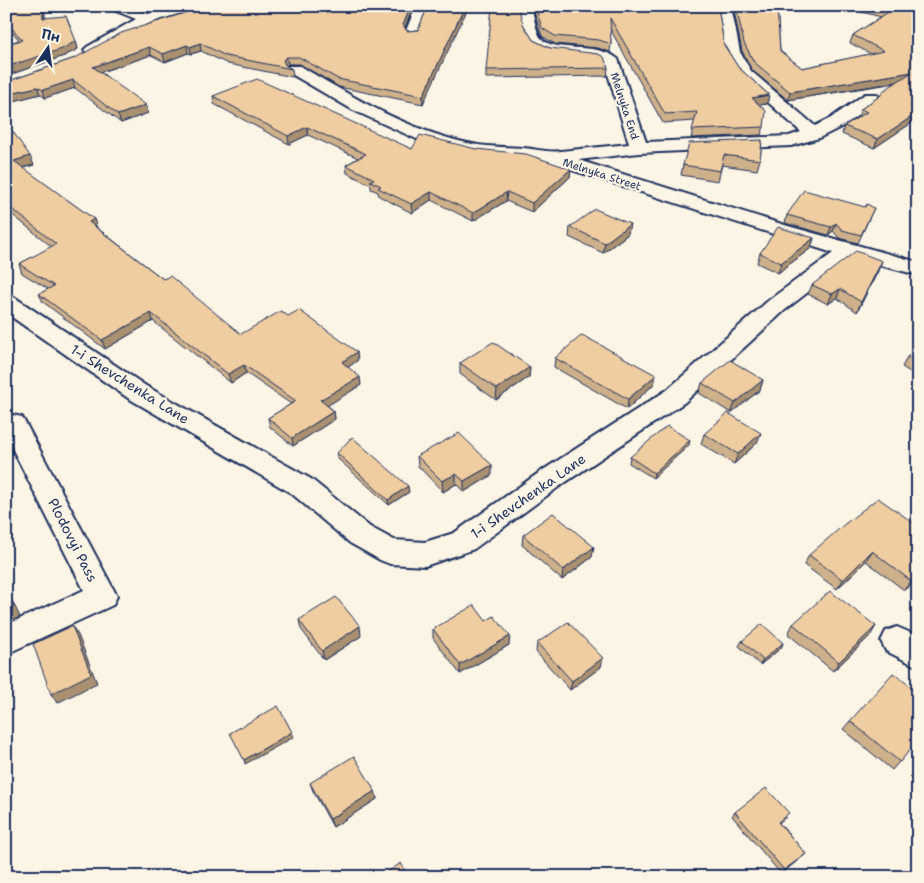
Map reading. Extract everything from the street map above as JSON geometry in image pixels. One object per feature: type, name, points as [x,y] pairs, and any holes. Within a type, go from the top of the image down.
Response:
[{"type":"street","points":[[116,6],[147,19]]},
{"type":"street","points":[[80,56],[147,19],[189,6]]},
{"type":"street","points":[[412,33],[423,6]]},
{"type":"street","name":"Melnyka End","points":[[524,6],[534,40],[541,47],[558,51],[598,53],[607,56],[612,62],[639,148]]},
{"type":"street","points":[[724,6],[732,52],[745,74],[813,134]]},
{"type":"street","name":"Melnyka Street","points":[[294,70],[361,109],[420,134],[476,150],[552,158],[847,252],[918,269]]},
{"type":"street","points":[[552,158],[639,148],[791,141],[813,134],[837,122],[871,98]]},
{"type":"street","name":"1-i Shevchenka Lane","points":[[6,302],[137,392],[301,486],[360,535],[390,552],[425,554],[464,541],[550,479],[676,396],[777,305],[847,252]]},
{"type":"street","name":"Plodovyi Pass","points":[[6,427],[13,424],[102,596],[6,640]]},
{"type":"building","points":[[7,6],[42,6],[43,18],[66,16],[76,41],[62,49],[6,67],[6,55],[11,53],[6,49],[6,44],[22,40],[6,21]]},
{"type":"building","points":[[187,6],[411,6],[403,25],[407,31],[418,30],[428,6],[465,6],[423,96],[338,79],[299,57],[287,57],[283,60],[285,65],[292,69],[226,56],[200,43],[190,47],[187,45],[163,54],[149,47],[93,67],[146,105],[118,115],[73,80],[43,90],[37,87],[6,94],[6,82],[75,58],[121,33],[194,10]]},
{"type":"building","points":[[492,6],[518,6],[523,24],[533,40],[550,48],[598,54],[604,57],[608,68],[486,70]]},
{"type":"building","points":[[535,6],[718,6],[724,45],[738,67],[769,95],[752,98],[766,111],[764,127],[692,130],[697,112],[665,114],[610,18],[611,44],[599,40],[555,36],[542,28]]},
{"type":"building","points":[[736,6],[777,6],[780,51],[802,68],[884,51],[853,35],[890,11],[871,6],[886,9],[886,6],[918,6],[918,114],[878,139],[844,126],[867,112],[861,109],[881,95],[883,91],[912,72],[790,92],[754,62],[744,43]]},
{"type":"building","points":[[257,79],[412,149],[420,135],[476,149],[526,154],[571,169],[532,203],[507,192],[473,213],[431,192],[411,204],[378,188],[381,186],[370,181],[374,179],[346,165],[366,154],[307,127],[288,136],[213,96]]},
{"type":"building","points":[[6,122],[30,156],[14,161],[94,219],[89,222],[163,279],[170,276],[241,334],[281,311],[288,316],[299,310],[357,352],[342,362],[360,377],[320,400],[334,411],[292,438],[268,418],[296,401],[244,365],[228,374],[151,313],[102,340],[39,294],[54,286],[19,264],[56,244],[6,204]]},
{"type":"building","points":[[762,140],[760,160],[724,155],[720,171],[683,165],[689,143]]},
{"type":"building","points":[[804,190],[865,207],[867,204],[874,208],[861,235],[842,230],[836,223],[831,227],[787,215]]},
{"type":"building","points":[[595,209],[630,224],[605,243],[570,227]]},
{"type":"building","points":[[778,227],[814,238],[781,263],[760,253]]},
{"type":"building","points":[[856,251],[882,261],[861,302],[840,289],[832,294],[812,285]]},
{"type":"building","points":[[582,335],[656,375],[628,399],[555,358]]},
{"type":"building","points":[[493,342],[530,367],[497,389],[460,363]]},
{"type":"building","points":[[918,350],[918,363],[907,357]]},
{"type":"building","points":[[730,360],[763,380],[735,403],[702,383]]},
{"type":"building","points":[[728,413],[761,433],[738,454],[704,434]]},
{"type":"building","points":[[667,426],[690,440],[654,473],[630,457]]},
{"type":"building","points":[[459,433],[492,465],[464,481],[456,474],[442,481],[417,456]]},
{"type":"building","points":[[352,437],[408,486],[388,500],[337,453]]},
{"type":"building","points":[[878,498],[918,526],[918,575],[911,581],[872,551],[843,580],[809,555],[846,523]]},
{"type":"building","points":[[553,513],[594,547],[563,570],[523,535]]},
{"type":"building","points":[[6,591],[14,607],[6,611]]},
{"type":"building","points":[[830,591],[876,626],[839,662],[793,624]]},
{"type":"building","points":[[336,597],[360,626],[322,651],[299,620]]},
{"type":"building","points":[[474,605],[486,621],[494,616],[510,636],[460,665],[433,629]]},
{"type":"building","points":[[568,622],[603,658],[572,681],[537,643]]},
{"type":"building","points":[[762,624],[783,643],[763,660],[742,641]]},
{"type":"building","points":[[72,626],[91,674],[51,694],[33,644]]},
{"type":"building","points":[[893,673],[918,692],[918,740],[900,762],[850,721]]},
{"type":"building","points":[[278,706],[292,732],[244,760],[230,733]]},
{"type":"building","points":[[354,756],[375,791],[330,819],[310,783]]},
{"type":"building","points":[[766,788],[789,813],[778,822],[806,854],[784,870],[735,812]]},
{"type":"building","points":[[401,863],[408,877],[380,877]]},
{"type":"building","points":[[184,869],[188,877],[172,877]]}]
